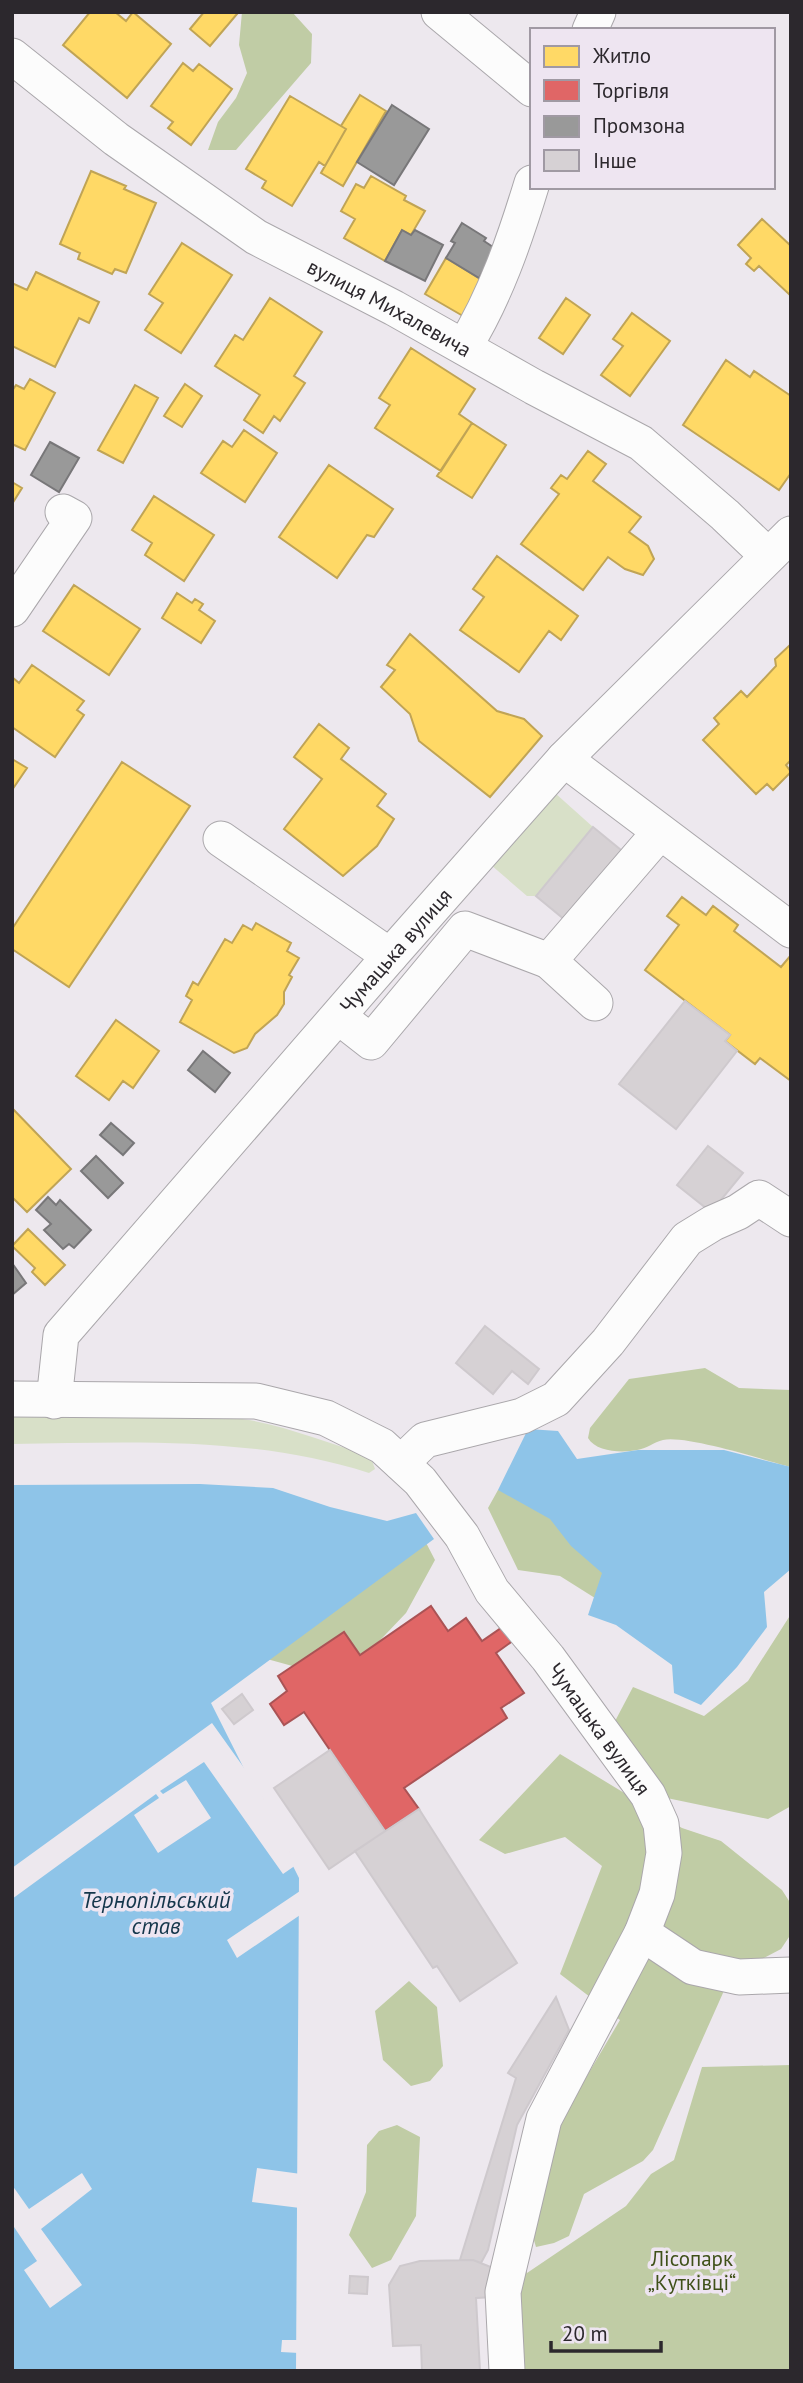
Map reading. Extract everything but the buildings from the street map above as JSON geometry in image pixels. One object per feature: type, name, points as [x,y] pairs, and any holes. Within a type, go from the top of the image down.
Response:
[{"type":"street","points":[[439,12],[530,87]]},
{"type":"street","points":[[591,28],[598,12]]},
{"type":"street","name":"вулиця Михалевича","points":[[12,56],[116,139],[256,237],[394,308],[534,387],[641,443],[725,515],[779,545]]},
{"type":"street","points":[[464,347],[480,321],[530,189]]},
{"type":"street","points":[[12,608],[74,518],[64,512]]},
{"type":"street","name":"Чумацька вулиця","points":[[54,1401],[61,1335],[564,760],[779,545]]},
{"type":"street","points":[[564,760],[791,930]]},
{"type":"street","points":[[549,961],[660,832]]},
{"type":"street","points":[[221,839],[390,956]]},
{"type":"street","points":[[339,1017],[371,1042],[465,929],[549,961],[595,1003]]},
{"type":"street","points":[[411,1472],[425,1440],[522,1416],[556,1399],[608,1342],[687,1239],[759,1198],[791,1219]]},
{"type":"street","name":"Чумацька вулиця","points":[[12,1399],[257,1401],[327,1418],[383,1446],[411,1472],[462,1536],[492,1591],[548,1658],[648,1795],[661,1824],[664,1853],[657,1894],[642,1933],[544,2119],[503,2291],[507,2371]]},
{"type":"street","points":[[642,1933],[693,1967],[739,1978],[791,1975]]},
{"type":"green space","points":[[242,12],[293,13],[312,34],[311,63],[236,150],[208,150],[218,122],[236,98],[247,73],[239,45]]},
{"type":"green space","points":[[555,793],[593,827],[536,896],[527,896],[491,865]]},
{"type":"green space","points":[[705,1368],[739,1388],[791,1390],[791,1467],[689,1441],[663,1440],[640,1449],[617,1451],[603,1449],[588,1438],[590,1428],[629,1379]]},
{"type":"green space","points":[[12,1411],[156,1412],[242,1419],[275,1426],[370,1455],[375,1469],[369,1473],[326,1461],[237,1447],[102,1442],[12,1444]]},
{"type":"green space","points":[[519,1488],[621,1561],[614,1610],[560,1576],[518,1570],[488,1508],[498,1490]]},
{"type":"green space","points":[[422,1535],[435,1560],[406,1613],[365,1656],[296,1667],[267,1659]]},
{"type":"green space","points":[[791,1614],[791,1806],[768,1819],[662,1797],[613,1725],[633,1687],[704,1716],[748,1681]]},
{"type":"green space","points":[[560,1754],[682,1828],[721,1841],[782,1890],[791,1904],[791,1934],[781,1949],[731,1975],[653,2150],[643,2161],[584,2194],[569,2236],[536,2247],[530,2227],[552,2135],[620,2020],[560,1974],[602,1866],[565,1837],[505,1854],[479,1840]]},
{"type":"green space","points":[[409,1981],[437,2007],[443,2066],[430,2081],[411,2086],[383,2060],[375,2011]]},
{"type":"green space","name":"Лісопарк „Кутківці“","points":[[791,2065],[791,2371],[517,2371],[511,2327],[525,2262],[527,2273],[626,2206],[651,2174],[674,2160],[702,2067]]},
{"type":"green space","points":[[397,2125],[420,2137],[416,2216],[391,2260],[372,2268],[349,2235],[366,2192],[367,2145],[379,2131]]},
{"type":"water","points":[[528,1429],[558,1431],[577,1459],[638,1450],[724,1450],[791,1467],[791,1569],[764,1592],[767,1627],[737,1667],[701,1705],[674,1693],[672,1665],[616,1625],[588,1615],[602,1573],[571,1546],[550,1519],[498,1490]]},
{"type":"water","name":"Тернопільський став","points":[[200,1484],[273,1488],[330,1507],[387,1521],[416,1513],[434,1539],[211,1703],[299,1878],[296,2371],[12,2371],[12,1485]]},
{"type":"pier","points":[[212,1723],[257,1786],[296,1865],[283,1874],[204,1762],[160,1791],[163,1794],[186,1780],[211,1818],[158,1853],[134,1815],[159,1798],[156,1794],[12,1899],[12,1868]]},
{"type":"pier","points":[[303,1889],[303,1913],[237,1958],[227,1940]]},
{"type":"pier","points":[[257,2168],[301,2174],[300,2208],[252,2202]]},
{"type":"pier","points":[[82,2173],[92,2189],[41,2229],[82,2285],[50,2308],[24,2270],[37,2261],[12,2224],[12,2185],[29,2209]]},
{"type":"pier","points":[[282,2340],[299,2340],[299,2353],[281,2352]]}]
